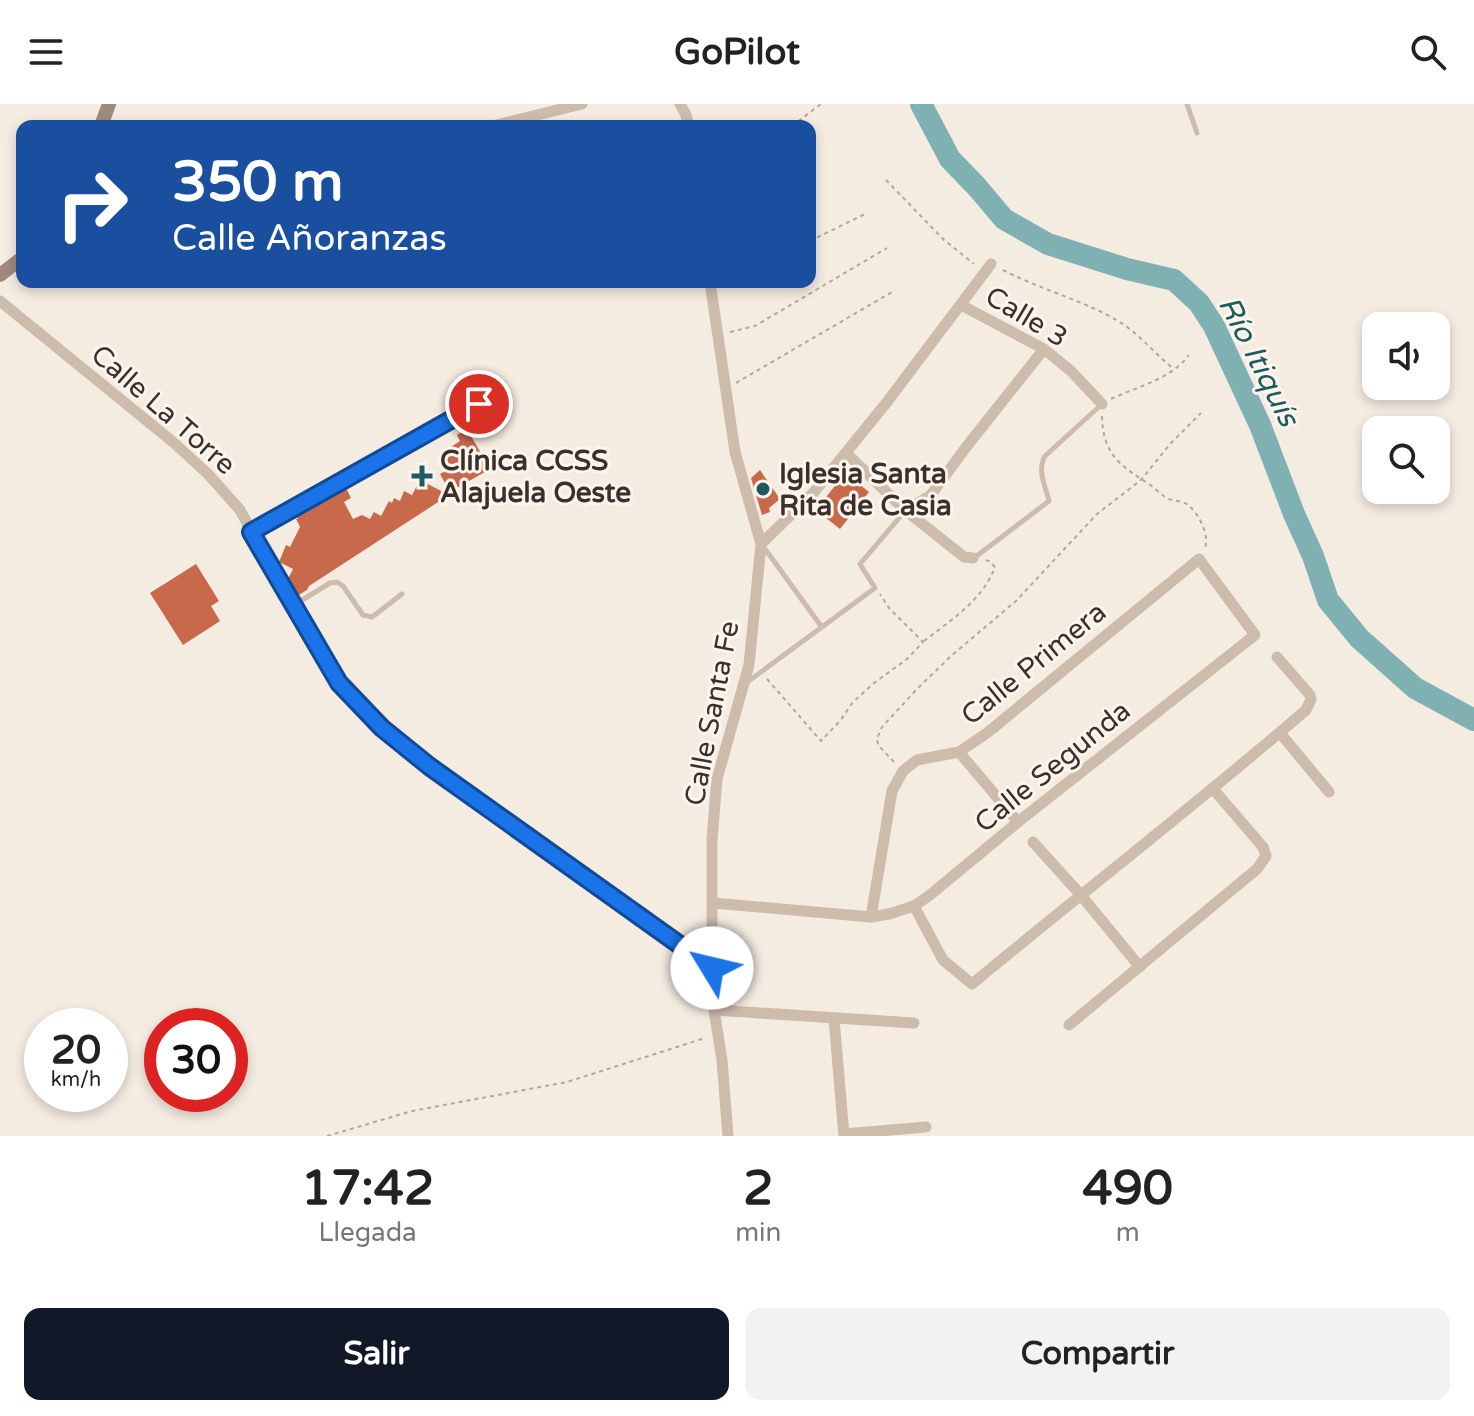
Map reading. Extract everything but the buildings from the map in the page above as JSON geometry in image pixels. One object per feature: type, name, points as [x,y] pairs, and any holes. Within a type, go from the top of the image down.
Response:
[{"type":"street","points":[[517,120],[582,104]]},
{"type":"street","points":[[761,544],[814,492],[887,402],[988,268]]},
{"type":"street","name":"Calle Santa Fe","points":[[711,288],[735,452],[761,544],[752,646],[745,684],[717,779],[712,840],[712,968]]},
{"type":"street","name":"Calle La Torre","points":[[0,301],[208,474],[240,510],[339,683],[382,728],[429,766],[712,968]]},
{"type":"street","name":"Calle 3","points":[[961,305],[1044,349],[1071,371],[1102,404]]},
{"type":"street","points":[[905,510],[930,496],[1044,349]]},
{"type":"street","points":[[251,532],[479,404]]},
{"type":"street","points":[[846,453],[905,510],[964,557],[973,558]]},
{"type":"street","name":"Calle Segunda","points":[[871,917],[914,906],[1255,635],[1199,559]]},
{"type":"street","name":"Calle Primera","points":[[903,771],[917,760],[959,752],[987,733],[1199,559]]},
{"type":"street","points":[[914,906],[943,960],[972,984],[1080,894],[1214,790],[1306,710],[1310,695],[1277,657]]},
{"type":"street","points":[[1280,733],[1329,792]]},
{"type":"street","points":[[959,752],[1018,822]]},
{"type":"street","points":[[713,903],[871,917],[892,791],[903,771]]},
{"type":"street","points":[[1069,1025],[1257,869],[1266,856],[1263,847],[1214,790]]},
{"type":"street","points":[[1033,842],[1140,967]]},
{"type":"street","points":[[712,968],[728,1136]]},
{"type":"street","points":[[714,1010],[914,1023]]},
{"type":"street","points":[[834,1019],[844,1135],[926,1127]]},
{"type":"lane","points":[[1187,104],[1197,133]]},
{"type":"lane","points":[[973,558],[1049,501],[1041,463],[1102,404]]},
{"type":"lane","points":[[745,684],[875,588],[860,564],[905,510]]},
{"type":"lane","points":[[761,544],[821,626]]},
{"type":"lane","points":[[293,606],[330,583],[337,582],[363,615],[372,617],[402,594]]},
{"type":"path","points":[[800,120],[821,104]]},
{"type":"path","points":[[886,180],[920,217],[965,258],[1086,306],[1122,324],[1174,369]]},
{"type":"path","points":[[816,238],[865,214]]},
{"type":"path","points":[[718,336],[755,326],[887,248]]},
{"type":"path","points":[[725,390],[892,292]]},
{"type":"path","points":[[1189,355],[1182,365],[1159,380],[1102,404],[1103,434],[1109,449],[1121,463],[1167,498],[1187,504],[1194,512],[1208,543],[1199,559]]},
{"type":"path","points":[[903,771],[878,745],[882,727],[951,656],[1016,601],[1097,514],[1141,480],[1170,444],[1201,413]]},
{"type":"path","points":[[761,672],[821,741],[853,702],[971,605],[995,567],[989,561],[973,558]]},
{"type":"path","points":[[875,588],[889,608],[923,642]]},
{"type":"path","points":[[327,1136],[412,1111],[567,1082],[717,1034]]},
{"type":"waterway","name":"Río Itiquís","points":[[921,104],[950,159],[1004,219],[1048,244],[1174,280],[1199,303],[1214,326],[1260,425],[1328,600],[1359,638],[1415,688],[1474,720]]},
{"type":"place","name":"Clínica CCSS Alajuela Oeste","points":[[422,476]]},
{"type":"place","name":"Iglesia Santa Rita de Casia","points":[[763,489]]},
{"type":"route","points":[[479,404],[251,532],[339,683],[382,728],[429,766],[712,968]]}]
